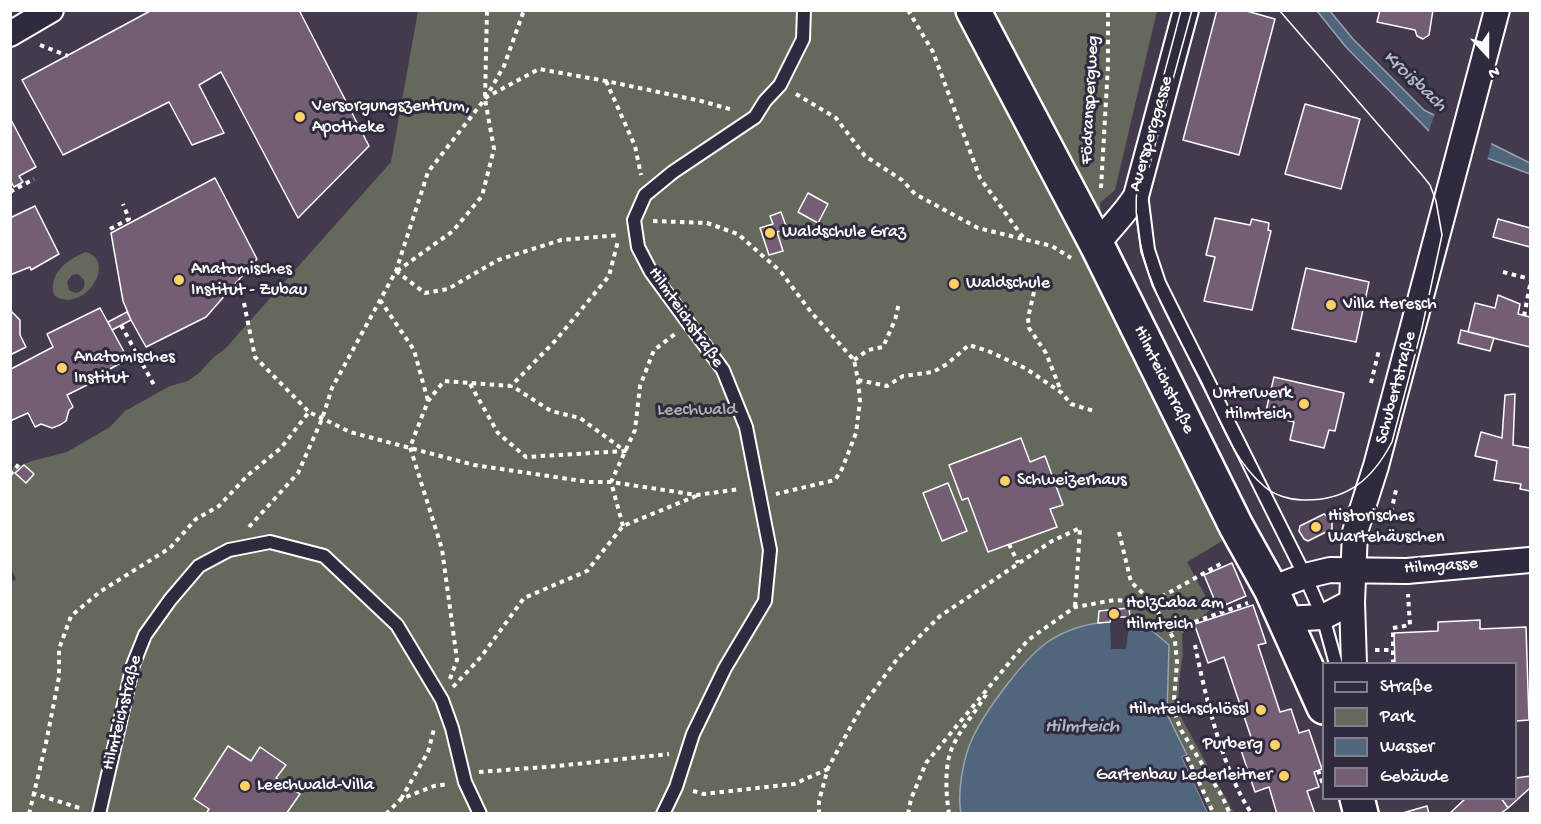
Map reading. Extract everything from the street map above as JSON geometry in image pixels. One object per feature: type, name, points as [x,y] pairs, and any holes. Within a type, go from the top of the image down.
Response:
[{"type":"main road","name":"Hilmteichstraße","points":[[974,10],[1087,254],[1236,526],[1264,594],[1284,620],[1322,705]]},
{"type":"street","points":[[10,34],[51,10]]},
{"type":"street","name":"Auersperggasse","points":[[1087,254],[1126,211],[1135,197],[1186,10]]},
{"type":"street","name":"Schubertstraße","points":[[1354,662],[1352,571],[1355,532],[1376,466],[1497,10]]},
{"type":"street","name":"Hilmgasse","points":[[1352,571],[1407,571],[1530,560]]},
{"type":"street","points":[[1264,594],[1305,576],[1329,570],[1352,571]]},
{"type":"street","points":[[1284,620],[1323,618],[1352,602]]},
{"type":"lane","points":[[634,220],[645,195],[673,172],[755,117],[765,101],[780,85],[803,39],[804,10]]},
{"type":"lane","points":[[1141,180],[1145,234],[1159,283],[1305,576],[1323,618],[1336,662]]},
{"type":"lane","name":"Hilmteichstraße","points":[[634,220],[638,247],[651,272],[690,322],[723,370],[746,428],[770,550],[765,601],[724,668],[693,734],[676,787],[663,813]]},
{"type":"lane","name":"Hilmteichstraße","points":[[99,813],[133,665],[145,635],[170,600],[200,566],[229,550],[270,542],[324,556],[397,625],[442,700],[452,728],[464,778],[480,813]]},
{"type":"path","points":[[396,271],[453,231],[482,196],[494,149],[485,99],[488,10]]},
{"type":"path","points":[[229,550],[298,473],[332,388],[396,271],[428,172],[485,99],[504,66],[524,10]]},
{"type":"path","points":[[908,10],[933,52],[980,178],[1025,240]]},
{"type":"path","name":"Födranspergweg","points":[[1101,191],[1108,66],[1108,10]]},
{"type":"path","points":[[485,99],[539,69],[701,101],[755,117]]},
{"type":"path","points":[[606,81],[635,146],[645,195]]},
{"type":"path","points":[[780,85],[836,118],[865,156],[902,180],[915,194],[978,228],[1087,254]]},
{"type":"path","points":[[10,192],[34,179]]},
{"type":"path","points":[[110,230],[129,219],[123,204]]},
{"type":"path","points":[[244,303],[255,357],[309,412],[350,432],[474,465],[697,495],[790,492],[835,480],[842,469],[856,433],[860,401],[854,360],[827,332],[781,272],[738,234],[707,223],[634,220]]},
{"type":"path","points":[[396,271],[425,293],[448,289],[498,260],[561,240],[636,233]]},
{"type":"path","points":[[512,387],[556,340],[609,276],[620,235]]},
{"type":"path","points":[[1503,272],[1530,279]]},
{"type":"path","points":[[1524,316],[1530,285]]},
{"type":"path","points":[[1034,292],[1028,318],[1029,328],[1046,353],[1062,393]]},
{"type":"path","points":[[380,300],[414,350],[428,401]]},
{"type":"path","points":[[854,360],[868,350],[883,347],[896,320],[899,303]]},
{"type":"path","points":[[623,526],[611,482],[635,430],[640,386],[654,350],[690,322]]},
{"type":"path","points":[[121,325],[154,385]]},
{"type":"path","points":[[858,380],[887,386],[903,376],[933,372],[947,364],[969,345],[1025,368],[1062,393],[1071,404],[1094,411]]},
{"type":"path","points":[[386,813],[401,799],[428,752],[442,700],[457,660],[442,549],[410,447],[428,401],[444,381],[512,387],[551,411],[580,418],[625,451]]},
{"type":"path","points":[[469,383],[498,433],[526,457],[625,451]]},
{"type":"path","points":[[29,813],[59,677],[59,649],[71,616],[101,591],[170,548],[196,519],[219,506],[248,475],[281,448],[309,412]]},
{"type":"path","points":[[10,475],[19,464],[22,466]]},
{"type":"path","points":[[442,700],[481,657],[524,598],[587,571],[623,526],[697,495]]},
{"type":"path","points":[[819,813],[819,801],[828,768],[861,708],[898,658],[940,616],[1052,541],[1080,528],[1076,607]]},
{"type":"path","points":[[1119,532],[1131,582],[1152,602],[1175,641],[1177,651],[1175,714],[1181,729],[1230,813]]},
{"type":"path","points":[[1009,544],[1018,563]]},
{"type":"path","points":[[908,813],[910,800],[926,764],[1028,640],[1076,607],[1115,600],[1152,602],[1232,557]]},
{"type":"path","points":[[1393,662],[1394,628],[1410,625],[1407,571]]},
{"type":"path","points":[[1169,631],[1264,594]]},
{"type":"path","points":[[1195,645],[1210,710],[1232,777],[1252,813]]},
{"type":"path","points":[[1379,650],[1392,650]]},
{"type":"path","points":[[949,813],[948,763],[951,750],[992,683]]},
{"type":"path","points":[[401,799],[434,786],[464,778],[687,751]]},
{"type":"path","points":[[1186,757],[1214,813]]},
{"type":"path","points":[[676,787],[704,794],[794,784],[828,768]]},
{"type":"path","points":[[1318,770],[1322,784]]},
{"type":"path","points":[[33,793],[99,813]]},
{"type":"green space","name":"Leechwald","points":[[418,11],[1157,11],[1115,190],[1100,203],[1112,315],[1222,541],[1187,562],[1212,608],[1182,634],[1183,653],[1178,712],[1234,813],[11,813],[10,582],[16,579],[11,568],[11,469],[67,452],[110,427],[125,411],[170,386],[188,381],[225,349],[391,162]]},
{"type":"green space","points":[[86,252],[95,258],[99,266],[98,276],[93,285],[75,299],[65,300],[54,295],[54,280],[57,274],[66,263]],"holes":[[[78,274],[84,280],[84,287],[81,291],[75,293],[69,290],[67,282],[72,275]]]},
{"type":"water","name":"Kroisbach","points":[[1317,11],[1330,11],[1353,39],[1424,110],[1530,163],[1530,174],[1487,158],[1429,131],[1346,47]]},
{"type":"water","name":"Hilmteich","points":[[1111,617],[1130,617],[1148,627],[1169,645],[1167,714],[1187,755],[1182,757],[1208,813],[961,814],[960,786],[969,745],[1006,685],[1028,659],[1049,641],[1078,627],[1109,622]]},
{"type":"pier","points":[[1435,113],[1492,141],[1487,161],[1428,134]]},
{"type":"pier","points":[[1111,617],[1130,617],[1126,649],[1111,649]]},
{"type":"pier","points":[[1188,755],[1189,757],[1186,758],[1211,814],[1208,813],[1182,757]]},
{"type":"building","name":"Versorgungszentrum, Apotheke","points":[[152,10],[299,10],[369,146],[298,218],[221,72],[199,85],[224,133],[192,145],[169,102],[63,155],[22,80]]},
{"type":"building","points":[[1217,10],[1243,10],[1275,19],[1239,155],[1183,140]]},
{"type":"building","points":[[1380,10],[1433,10],[1429,35],[1423,39],[1417,36],[1415,30],[1377,22]]},
{"type":"building","points":[[1305,104],[1360,119],[1341,189],[1285,174]]},
{"type":"building","points":[[10,118],[36,167],[19,176],[23,182],[14,187],[10,180]]},
{"type":"building","name":"Anatomisches Institut - Zubau","points":[[215,178],[257,259],[206,317],[146,347],[123,301],[111,233]]},
{"type":"building","points":[[808,193],[828,204],[818,223],[798,212]]},
{"type":"building","points":[[35,206],[59,254],[31,270],[30,267],[10,275],[10,214],[12,217]]},
{"type":"building","points":[[781,212],[787,229],[777,232],[783,251],[769,255],[760,228],[773,224],[770,216]]},
{"type":"building","points":[[1215,218],[1250,225],[1252,219],[1269,223],[1268,230],[1271,231],[1252,310],[1204,301],[1215,257],[1206,255]]},
{"type":"building","points":[[1498,219],[1530,228],[1530,247],[1493,237]]},
{"type":"building","name":"Villa Heresch","points":[[1306,268],[1369,282],[1356,342],[1292,329]]},
{"type":"building","points":[[1498,295],[1520,304],[1518,314],[1530,317],[1530,347],[1468,332],[1475,303],[1495,308]]},
{"type":"building","name":"Anatomisches Institut","points":[[100,308],[128,359],[99,375],[101,378],[67,395],[73,407],[69,410],[66,421],[60,425],[52,428],[41,424],[35,427],[28,413],[10,421],[10,367],[11,369],[53,347],[47,334]]},
{"type":"building","name":"Anatomisches Institut","points":[[10,310],[20,320],[20,335],[26,347],[10,355]]},
{"type":"building","points":[[127,312],[131,320],[112,330],[108,322]]},
{"type":"building","points":[[1461,330],[1494,338],[1490,351],[1458,343]]},
{"type":"building","name":"Unterwerk Hilmteich","points":[[1274,377],[1344,393],[1335,431],[1329,430],[1324,448],[1290,440],[1294,422],[1265,415]]},
{"type":"building","points":[[1515,394],[1513,445],[1530,448],[1530,491],[1520,489],[1521,484],[1494,480],[1497,461],[1475,456],[1481,432],[1502,438],[1505,395]]},
{"type":"building","name":"Schweizerhaus","points":[[1021,438],[1030,462],[1045,456],[1063,505],[1050,509],[1057,527],[988,552],[968,498],[962,500],[949,465]]},
{"type":"building","points":[[24,465],[34,474],[26,483],[15,473]]},
{"type":"building","points":[[948,483],[967,531],[942,541],[923,493]]},
{"type":"building","name":"Historisches Wartehäuschen","points":[[1324,514],[1332,519],[1332,529],[1308,541],[1304,539],[1299,531],[1300,526]]},
{"type":"building","points":[[1232,563],[1246,596],[1218,608],[1204,575]]},
{"type":"building","name":"Hilmteichschlössl","points":[[1253,605],[1266,643],[1258,645],[1280,712],[1291,709],[1299,733],[1309,730],[1322,769],[1314,772],[1319,787],[1307,791],[1315,814],[1277,814],[1269,787],[1255,792],[1241,750],[1254,746],[1224,657],[1208,663],[1195,626],[1195,624]]},
{"type":"building","name":"HolzCaba am Hilmteich","points":[[1129,608],[1130,617],[1111,617],[1110,622],[1098,623],[1099,611]]},
{"type":"building","points":[[1480,620],[1480,629],[1526,627],[1529,720],[1517,721],[1517,662],[1395,662],[1394,633],[1438,631],[1438,622]]},
{"type":"building","name":"Leechwald-Villa","points":[[228,746],[251,761],[260,747],[286,765],[276,778],[300,794],[286,814],[206,814],[209,809],[194,799]]},
{"type":"building","points":[[1530,776],[1530,788],[1517,800],[1517,778]]},
{"type":"building","points":[[1464,800],[1502,800],[1508,808],[1500,814],[1449,814]]},
{"type":"building","points":[[1502,800],[1517,800],[1508,808]]},
{"type":"building","points":[[1427,806],[1429,814],[1399,814]]},
{"type":"tram line","points":[[1181,10],[1140,169],[1136,195],[1140,244],[1162,306],[1235,452],[1244,465],[1265,487],[1278,495],[1298,500],[1319,499],[1333,497],[1356,486],[1376,467],[1392,442],[1422,328],[1442,235],[1436,201],[1430,185],[1279,10]]},
{"type":"tram line","points":[[1149,167],[1192,10]]},
{"type":"place","name":"Versorgungszentrum, Apotheke","points":[[300,117]]},
{"type":"place","name":"Waldschule Graz","points":[[770,233]]},
{"type":"place","name":"Anatomisches Institut - Zubau","points":[[179,280]]},
{"type":"place","name":"Waldschule","points":[[954,284]]},
{"type":"place","name":"Villa Heresch","points":[[1331,305]]},
{"type":"place","name":"Anatomisches Institut","points":[[62,368]]},
{"type":"place","name":"Unterwerk Hilmteich","points":[[1304,404]]},
{"type":"place","name":"Schweizerhaus","points":[[1005,481]]},
{"type":"place","name":"Historisches Wartehäuschen","points":[[1316,527]]},
{"type":"place","name":"HolzCaba am Hilmteich","points":[[1114,614]]},
{"type":"place","name":"Hilmteichschlössl","points":[[1261,710]]},
{"type":"place","name":"Purberg","points":[[1275,745]]},
{"type":"place","name":"Gartenbau Lederleitner","points":[[1284,776]]},
{"type":"place","name":"Leechwald-Villa","points":[[245,786]]}]
